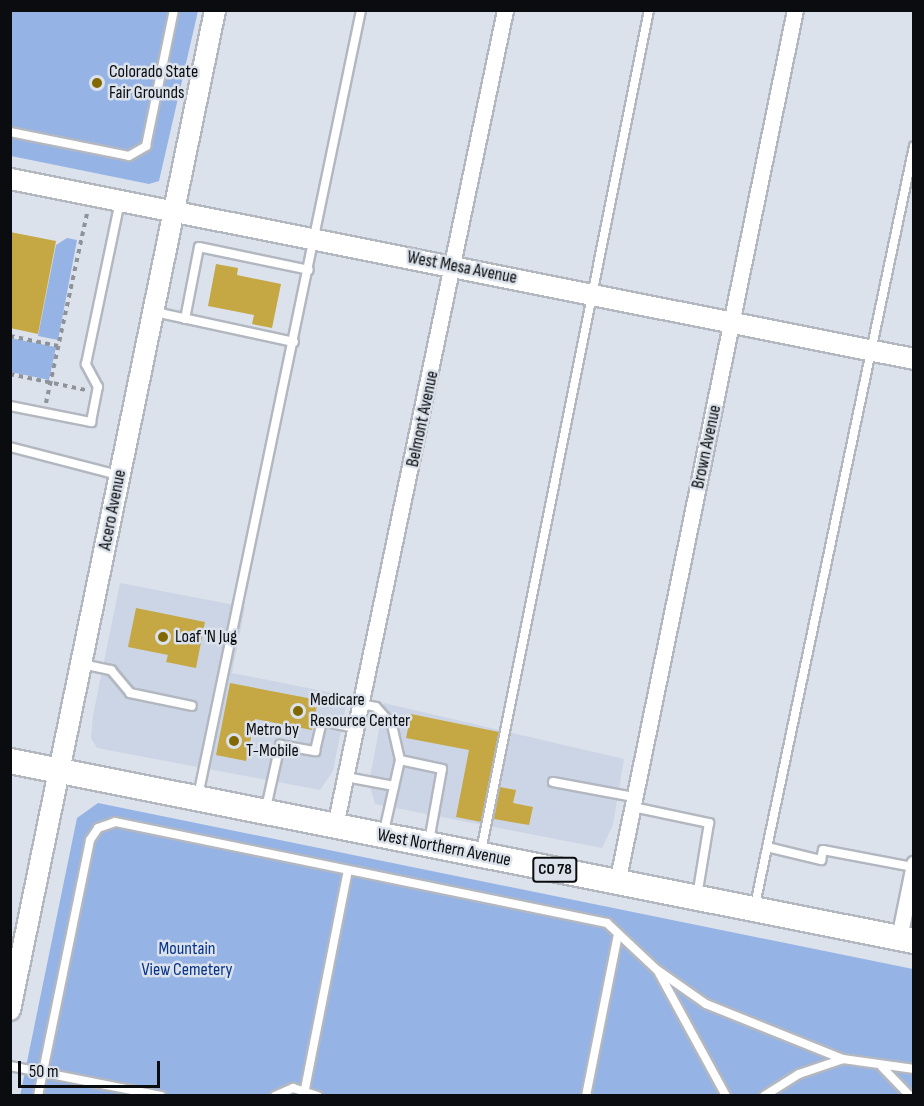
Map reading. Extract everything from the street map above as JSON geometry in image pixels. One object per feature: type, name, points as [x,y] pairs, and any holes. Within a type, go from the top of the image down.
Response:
[{"type":"main road","name":"West Northern Avenue","points":[[10,761],[906,939]]},
{"type":"street","name":"Acero Avenue","points":[[10,1010],[176,211],[215,10]]},
{"type":"street","name":"Belmont Avenue","points":[[335,826],[455,267],[505,10]]},
{"type":"street","name":"Brown Avenue","points":[[617,883],[795,10]]},
{"type":"street","name":"West Mesa Avenue","points":[[10,178],[118,210],[176,211],[914,359]]},
{"type":"street","points":[[906,939],[913,866]]},
{"type":"lane","points":[[10,132],[129,156],[146,146],[174,10]]},
{"type":"lane","points":[[198,799],[361,10]]},
{"type":"lane","points":[[480,856],[649,10]]},
{"type":"lane","points":[[754,909],[874,351],[914,146]]},
{"type":"lane","points":[[10,406],[91,422],[97,392],[86,364],[118,210]]},
{"type":"lane","points":[[185,319],[199,247],[309,270]]},
{"type":"lane","points":[[155,312],[294,342]]},
{"type":"lane","points":[[10,447],[120,475]]},
{"type":"lane","points":[[82,664],[111,670],[130,693],[192,706]]},
{"type":"lane","points":[[361,704],[376,708],[392,725],[400,760],[383,836]]},
{"type":"lane","points":[[265,813],[280,745],[315,751],[322,721],[356,728]]},
{"type":"lane","points":[[400,760],[442,770],[428,845]]},
{"type":"lane","points":[[346,777],[394,786]]},
{"type":"lane","points":[[553,782],[709,823],[697,898]]},
{"type":"lane","points":[[38,1095],[90,840],[98,828],[115,822],[607,923],[656,969],[706,1004],[843,1059],[882,1067],[914,1069]]},
{"type":"lane","points":[[767,847],[821,860],[823,850],[913,866]]},
{"type":"lane","points":[[304,1089],[348,870]]},
{"type":"lane","points":[[586,1095],[618,934]]},
{"type":"lane","points":[[656,969],[726,1095]]},
{"type":"lane","points":[[764,1095],[799,1074],[843,1059]]},
{"type":"lane","points":[[10,1066],[161,1095]]},
{"type":"lane","points":[[882,1067],[910,1095]]},
{"type":"lane","points":[[275,1095],[304,1089],[318,1095]]},
{"type":"path","points":[[44,413],[85,212],[118,210]]},
{"type":"path","points":[[10,336],[58,346]]},
{"type":"path","points":[[10,374],[97,392]]},
{"type":"shaded area","points":[[120,583],[245,607],[232,673],[348,696],[333,771],[320,790],[97,748],[91,738],[93,715]]},
{"type":"shaded area","points":[[384,703],[624,759],[613,825],[602,848],[375,804],[369,783]]},
{"type":"green space","name":"Colorado State Fair Grounds","points":[[10,11],[198,11],[159,181],[149,184],[11,156]]},
{"type":"green space","points":[[67,238],[77,240],[58,340],[38,336],[56,245]]},
{"type":"green space","points":[[10,338],[56,347],[49,380],[11,372]]},
{"type":"green space","name":"Mountain View Cemetery","points":[[98,803],[913,969],[913,1095],[20,1096],[77,818]]},
{"type":"building","points":[[10,232],[56,241],[38,334],[10,328]]},
{"type":"building","points":[[216,264],[238,268],[237,275],[281,284],[272,328],[252,324],[254,315],[208,306]]},
{"type":"building","points":[[136,608],[205,622],[196,668],[166,662],[168,655],[128,647]]},
{"type":"building","points":[[230,683],[318,700],[312,730],[255,719],[246,761],[216,755]]},
{"type":"building","points":[[411,714],[499,732],[481,822],[456,817],[469,750],[406,738]]},
{"type":"building","points":[[500,787],[516,790],[513,803],[533,807],[529,825],[494,819]]},
{"type":"place","name":"Colorado State Fair Grounds","points":[[97,83]]},
{"type":"place","name":"Loaf 'N Jug","points":[[163,637]]},
{"type":"place","name":"Medicare Resource Center","points":[[298,711]]},
{"type":"place","name":"Metro by T-Mobile","points":[[234,741]]}]
